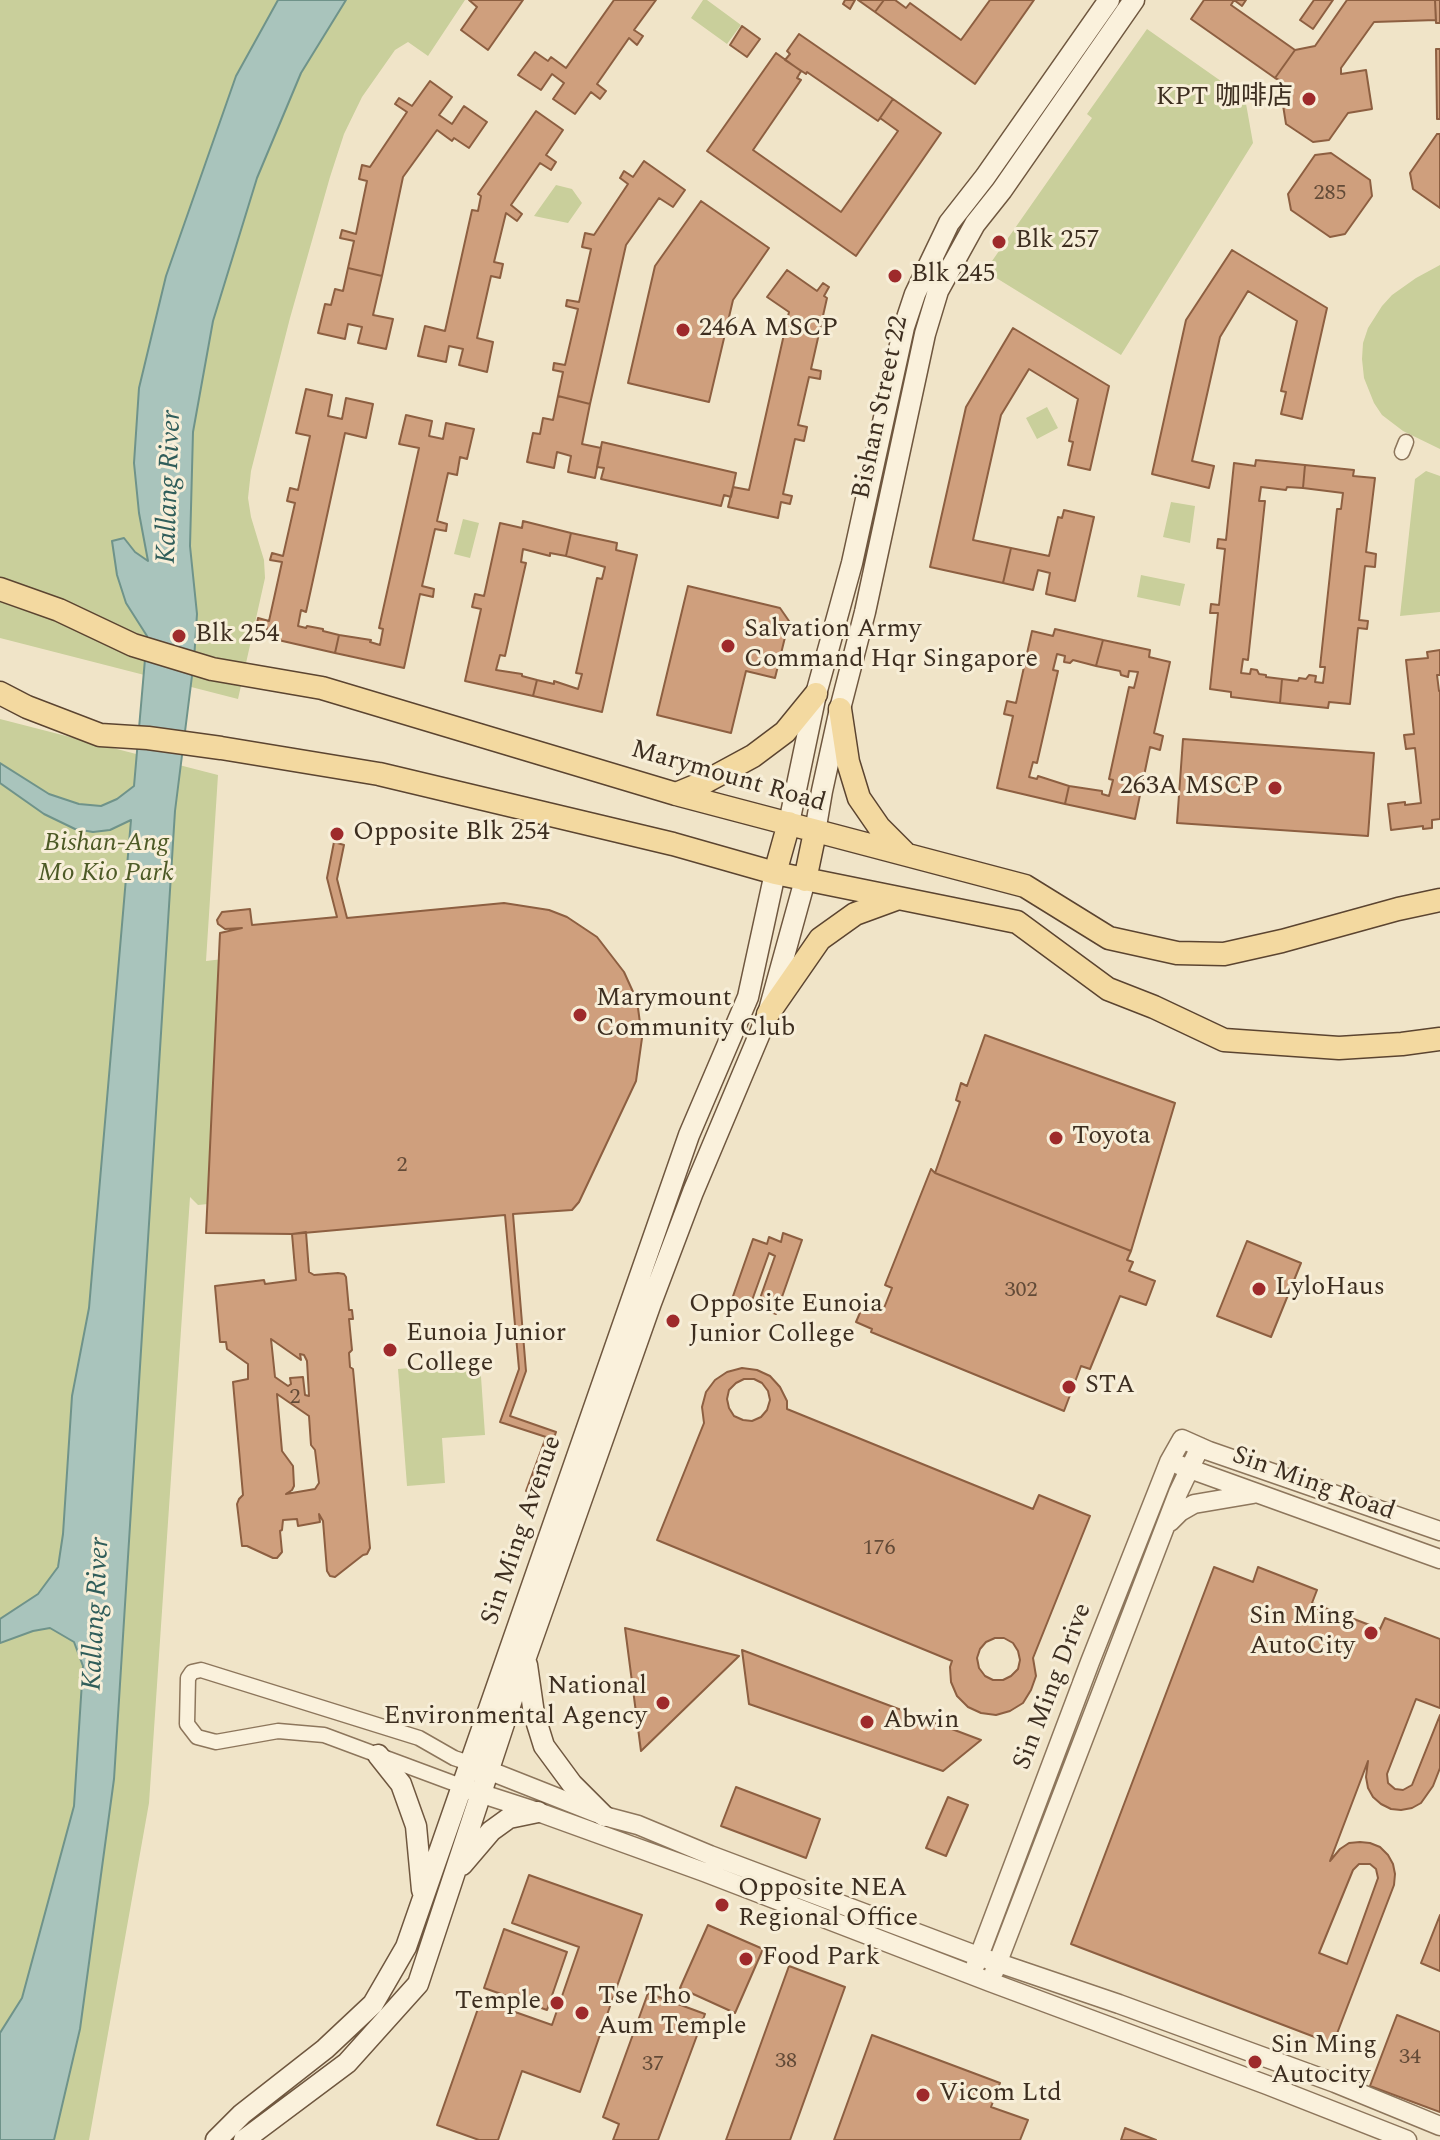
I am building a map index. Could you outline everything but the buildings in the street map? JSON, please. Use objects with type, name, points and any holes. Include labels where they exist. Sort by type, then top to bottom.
[{"type":"main road","name":"Bishan Street 22","points":[[775,873],[789,823],[816,694],[852,563],[901,341],[915,294],[949,223],[985,177],[1109,0]]},
{"type":"main road","name":"Bishan Street 22","points":[[805,880],[840,709],[869,597],[925,334],[938,291],[975,224],[1134,0]]},
{"type":"main road","name":"Marymount Road","points":[[0,589],[59,610],[133,645],[212,669],[322,688],[676,794],[1025,886],[1109,938],[1177,953],[1224,954],[1440,900]]},
{"type":"main road","points":[[0,693],[27,707],[100,735],[221,748],[393,777],[673,844],[805,880],[1017,922],[1108,989],[1224,1040],[1339,1048],[1440,1039]]},
{"type":"main road","points":[[676,794],[753,756],[785,732],[816,694]]},
{"type":"main road","points":[[840,709],[848,762],[859,798],[879,827],[905,853]]},
{"type":"main road","name":"Sin Ming Avenue","points":[[216,2140],[242,2114],[325,2049],[373,2004],[406,1947],[689,1135],[748,997],[775,873]]},
{"type":"main road","name":"Sin Ming Avenue","points":[[244,2140],[347,2063],[418,1984],[526,1657],[667,1259],[768,1014],[805,880]]},
{"type":"main road","points":[[768,1014],[820,939],[855,914],[898,899]]},
{"type":"main road","points":[[526,1657],[534,1714],[544,1746],[572,1784],[604,1816]]},
{"type":"main road","points":[[378,1755],[401,1784],[416,1826],[423,1898]]},
{"type":"main road","points":[[450,1883],[491,1831],[509,1818],[538,1812]]},
{"type":"street","name":"Sin Ming Road","points":[[1182,1439],[1440,1531]]},
{"type":"street","name":"Sin Ming Drive","points":[[981,1979],[978,1956],[1090,1662],[1169,1462],[1182,1439]]},
{"type":"street","name":"Sin Ming Drive","points":[[981,1979],[998,1963],[1200,1447]]},
{"type":"street","name":"Sin Ming Road","points":[[1169,1462],[1440,1559]]},
{"type":"street","points":[[1168,1524],[1194,1504],[1258,1493]]},
{"type":"street","points":[[1407,2140],[704,1872],[324,1735],[278,1731],[216,1742],[197,1737],[187,1724],[188,1678],[192,1672],[201,1670],[419,1738],[454,1758],[604,1816],[638,1825],[978,1956],[1335,2083],[1440,2126]]},
{"type":"green space","points":[[0,0],[465,0],[428,56],[408,42],[395,50],[362,97],[344,134],[330,177],[251,471],[248,498],[264,560],[265,578],[238,699],[0,638]]},
{"type":"green space","points":[[703,0],[741,25],[727,44],[691,18]]},
{"type":"green space","points":[[1147,29],[1245,98],[1253,143],[1121,355],[985,271],[1092,118],[1087,114]]},
{"type":"green space","points":[[556,185],[572,189],[582,203],[568,223],[534,216]]},
{"type":"green space","points":[[1440,265],[1440,449],[1403,431],[1382,415],[1364,378],[1362,359],[1368,328],[1382,306],[1416,278]]},
{"type":"green space","points":[[1047,407],[1058,428],[1037,439],[1026,418]]},
{"type":"green space","points":[[1426,471],[1440,476],[1440,612],[1400,616],[1415,479]]},
{"type":"green space","points":[[1171,502],[1195,506],[1190,543],[1163,537]]},
{"type":"green space","points":[[463,519],[479,523],[470,558],[454,554]]},
{"type":"green space","points":[[1141,575],[1185,584],[1180,606],[1137,597]]},
{"type":"green space","name":"Bishan-Ang Mo Kio Park","points":[[0,719],[218,775],[206,961],[523,924],[563,1169],[198,1205],[190,1197],[149,1803],[89,2140],[0,2140]]},
{"type":"green space","points":[[480,1362],[485,1435],[442,1438],[445,1483],[407,1486],[398,1369]]},
{"type":"water","name":"Kallang River","points":[[278,0],[346,0],[301,73],[257,178],[213,321],[193,432],[190,546],[197,614],[175,811],[114,1779],[80,2029],[54,2140],[0,2140],[0,2033],[22,1998],[74,1806],[83,1666],[74,1642],[50,1628],[0,1643],[0,1619],[38,1594],[58,1567],[72,1396],[89,1308],[131,820],[110,830],[93,832],[75,829],[44,814],[0,783],[0,763],[49,794],[79,804],[101,806],[134,786],[147,636],[126,603],[117,575],[112,541],[124,538],[135,552],[148,561],[134,463],[139,388],[166,276],[236,76]]},
{"type":"place","name":"KPT 咖啡店","points":[[1309,99]]},
{"type":"place","name":"Blk 257","points":[[999,242]]},
{"type":"place","name":"Blk 245","points":[[895,276]]},
{"type":"place","name":"246A MSCP","points":[[683,330]]},
{"type":"place","name":"Blk 254","points":[[179,636]]},
{"type":"place","name":"Salvation Army Command Hqr Singapore","points":[[728,646]]},
{"type":"place","name":"263A MSCP","points":[[1275,788]]},
{"type":"place","name":"Opposite Blk 254","points":[[337,834]]},
{"type":"place","name":"Marymount Community Club","points":[[580,1015]]},
{"type":"place","name":"Toyota","points":[[1056,1138]]},
{"type":"place","name":"LyloHaus","points":[[1259,1289]]},
{"type":"place","name":"Opposite Eunoia Junior College","points":[[673,1321]]},
{"type":"place","name":"Eunoia Junior College","points":[[390,1350]]},
{"type":"place","name":"STA","points":[[1069,1387]]},
{"type":"place","name":"Sin Ming AutoCity","points":[[1371,1633]]},
{"type":"place","name":"National Environmental Agency","points":[[663,1703]]},
{"type":"place","name":"Abwin","points":[[867,1722]]},
{"type":"place","name":"Opposite NEA Regional Office","points":[[722,1905]]},
{"type":"place","name":"Food Park","points":[[746,1959]]},
{"type":"place","name":"Temple","points":[[557,2003]]},
{"type":"place","name":"Tse Tho Aum Temple","points":[[582,2013]]},
{"type":"place","name":"Sin Ming Autocity","points":[[1255,2062]]},
{"type":"place","name":"Vicom Ltd","points":[[923,2095]]}]
